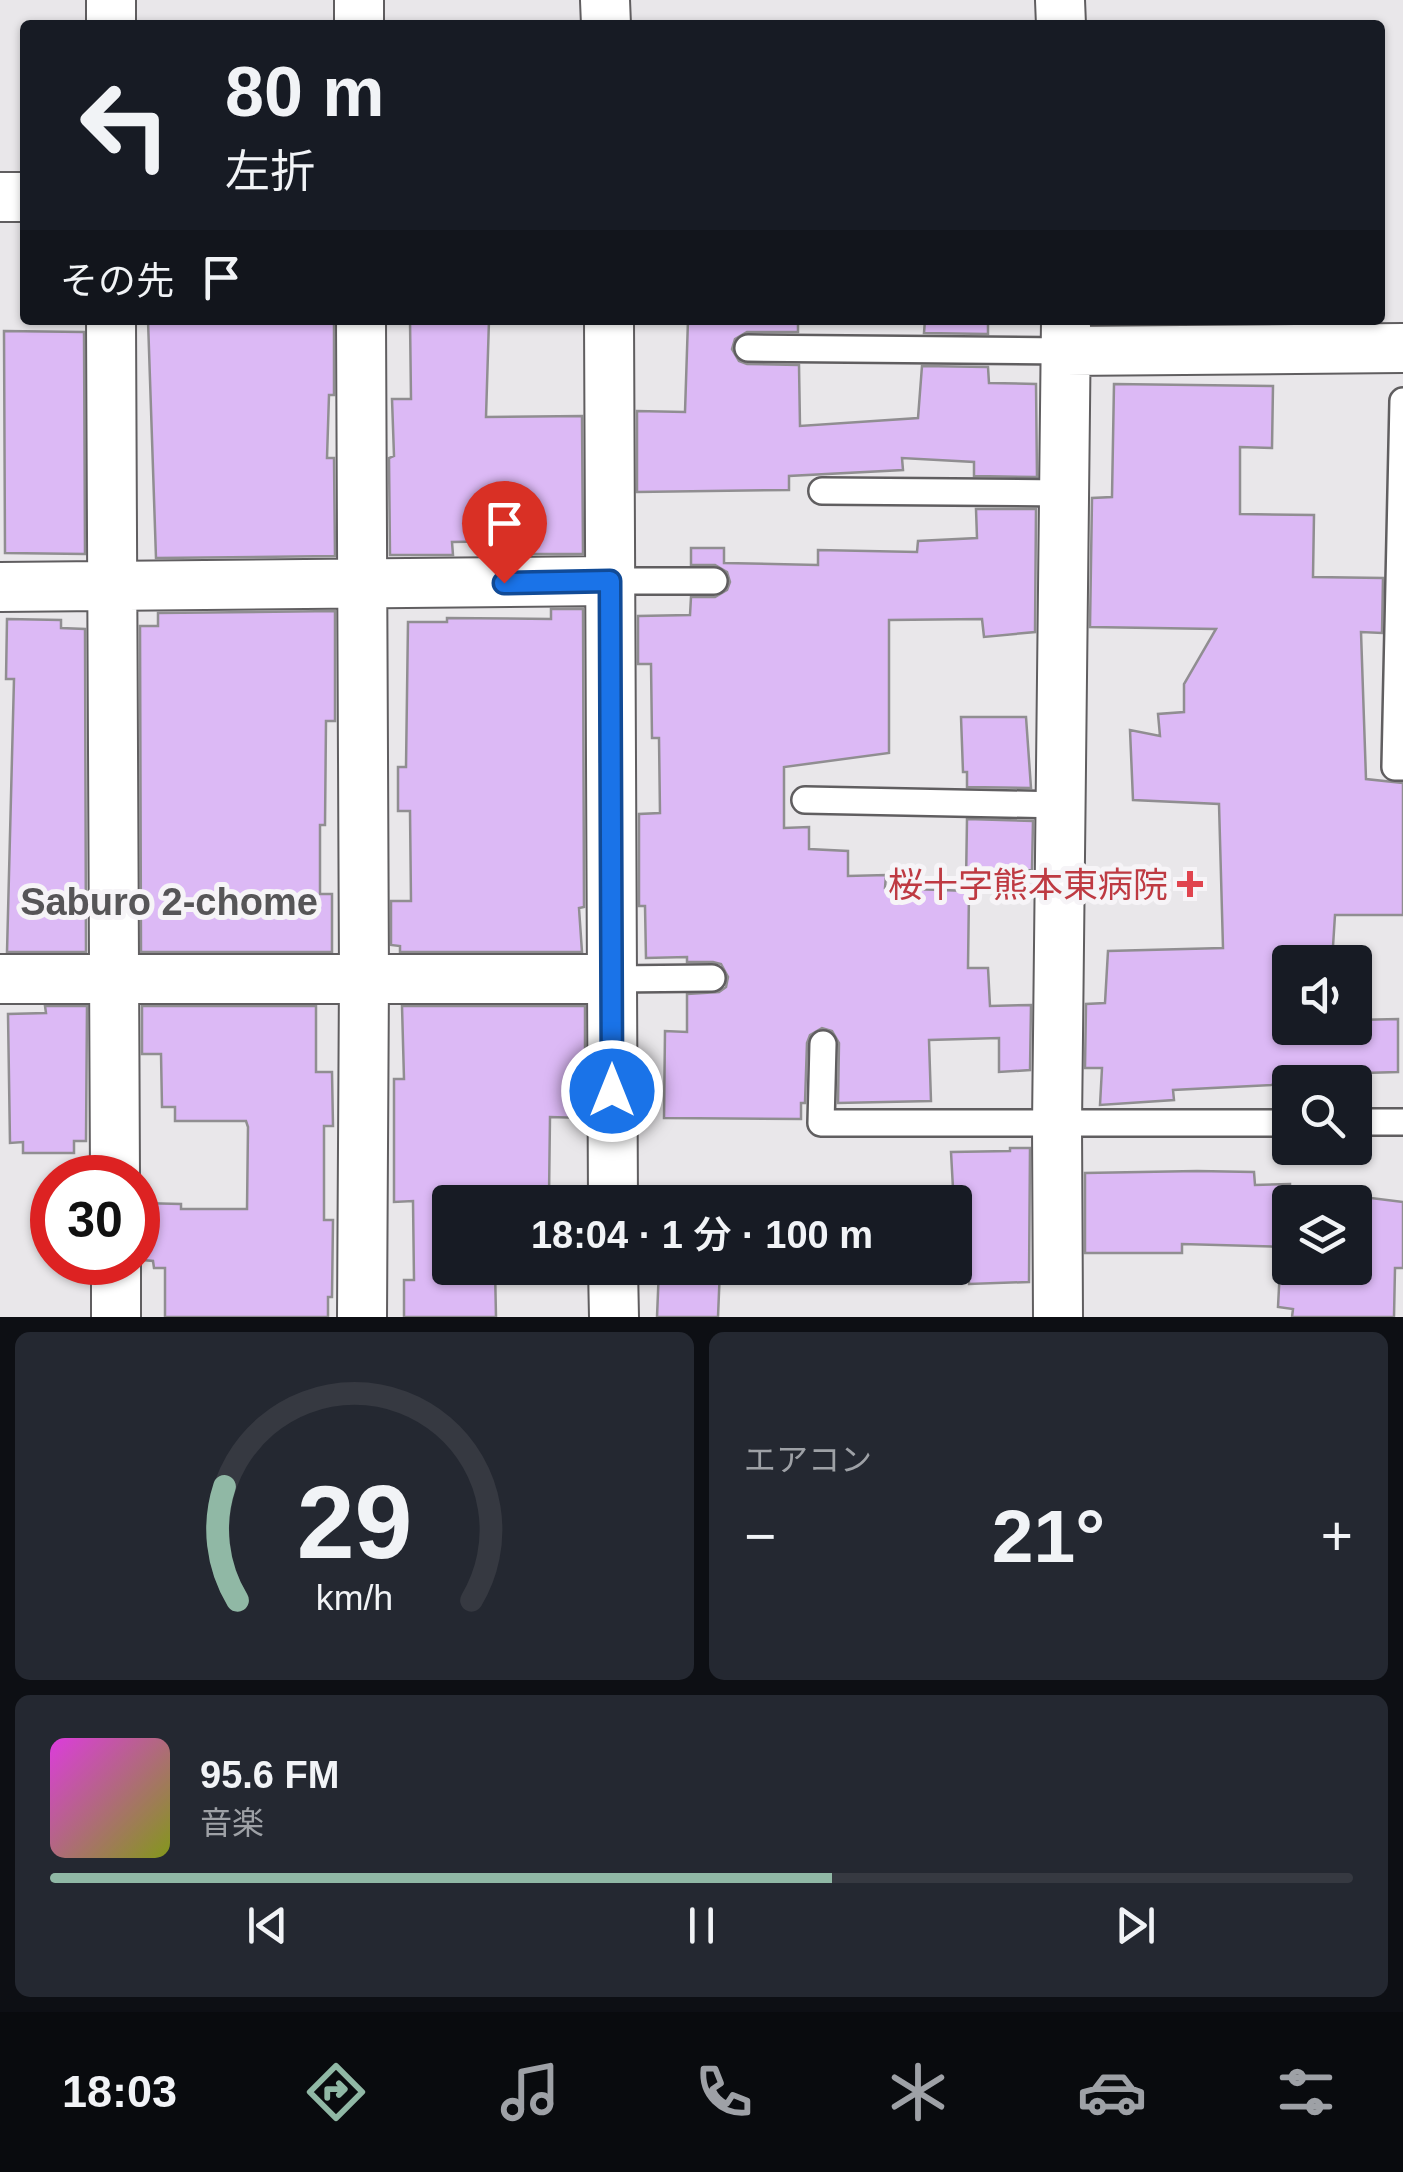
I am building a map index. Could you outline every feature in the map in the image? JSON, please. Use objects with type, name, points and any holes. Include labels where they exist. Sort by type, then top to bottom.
[{"type":"street","points":[[111,325],[115,1155]]},
{"type":"street","points":[[361,325],[362,1317]]},
{"type":"street","points":[[609,325],[613,1185]]},
{"type":"street","points":[[1058,1317],[1066,336],[1403,348]]},
{"type":"street","points":[[0,587],[610,581]]},
{"type":"street","points":[[0,978],[612,980]]},
{"type":"street","points":[[116,1285],[116,1317]]},
{"type":"street","points":[[614,1285],[614,1317]]},
{"type":"lane","points":[[748,348],[1066,336]]},
{"type":"lane","points":[[1403,402],[1395,767],[1403,767]]},
{"type":"lane","points":[[822,492],[1065,492]]},
{"type":"lane","points":[[610,581],[714,581]]},
{"type":"lane","points":[[805,800],[1062,805]]},
{"type":"lane","points":[[612,980],[712,978]]},
{"type":"lane","points":[[823,1044],[821,1123],[1272,1123]]},
{"type":"lane","points":[[1372,1122],[1403,1122]]},
{"type":"building","points":[[148,325],[334,325],[334,395],[329,395],[327,458],[334,458],[335,556],[156,558]]},
{"type":"building","points":[[410,325],[489,325],[486,417],[582,416],[583,554],[515,554],[514,541],[452,542],[453,555],[390,555],[392,399],[411,399]]},
{"type":"building","points":[[688,325],[798,325],[798,332],[747,332],[735,339],[732,349],[739,361],[747,364],[799,365],[800,426],[918,418],[922,366],[988,367],[989,383],[1036,384],[1037,477],[974,476],[974,462],[902,458],[903,470],[789,476],[789,490],[637,492],[637,411],[685,412]]},
{"type":"building","points":[[925,325],[988,325],[988,334],[924,333]]},
{"type":"building","points":[[4,331],[84,332],[85,554],[5,553]]},
{"type":"building","points":[[1114,384],[1273,386],[1272,448],[1240,447],[1240,514],[1314,515],[1313,577],[1383,578],[1382,633],[1361,632],[1366,779],[1403,783],[1403,915],[1335,915],[1333,945],[1272,945],[1272,1045],[1372,1045],[1372,1020],[1398,1019],[1398,1072],[1372,1073],[1372,1065],[1272,1065],[1272,1085],[1173,1090],[1174,1100],[1100,1105],[1102,1068],[1085,1068],[1086,1004],[1105,1003],[1108,951],[1223,948],[1219,804],[1133,800],[1130,730],[1160,736],[1158,714],[1184,712],[1184,684],[1216,629],[1090,627],[1092,498],[1112,497]]},
{"type":"building","points":[[976,509],[1036,509],[1035,632],[984,637],[982,619],[889,620],[889,753],[784,767],[784,828],[809,827],[809,849],[848,851],[848,876],[886,875],[885,888],[969,891],[968,968],[988,968],[990,1006],[1031,1005],[1030,1070],[999,1072],[999,1038],[929,1040],[931,1101],[838,1103],[839,1043],[832,1031],[822,1028],[810,1035],[807,1043],[801,1119],[664,1118],[665,1031],[687,1032],[687,994],[719,992],[726,987],[728,977],[721,964],[713,962],[687,962],[687,957],[646,958],[645,906],[639,906],[639,814],[660,813],[659,738],[652,738],[651,664],[638,664],[638,616],[690,615],[691,597],[715,597],[727,590],[727,572],[715,565],[691,565],[691,548],[724,548],[724,563],[818,565],[818,550],[917,552],[918,541],[977,538]]},
{"type":"building","points":[[551,609],[583,609],[584,907],[579,908],[582,952],[400,952],[400,946],[391,945],[391,901],[411,901],[410,811],[398,811],[398,767],[406,767],[408,622],[447,622],[447,618],[551,619]]},
{"type":"building","points":[[335,611],[335,721],[326,721],[325,825],[320,825],[320,894],[332,894],[332,952],[141,952],[140,626],[158,626],[158,613]]},
{"type":"building","points":[[7,619],[61,620],[61,628],[85,629],[86,952],[7,952],[14,679],[6,679]]},
{"type":"building","points":[[961,717],[1026,717],[1031,788],[967,787]]},
{"type":"building","points":[[967,819],[1033,821],[1032,870],[1000,871],[999,882],[966,883]]},
{"type":"building","points":[[45,1006],[87,1006],[86,1141],[74,1141],[74,1153],[23,1153],[23,1142],[10,1143],[8,1014],[46,1013]]},
{"type":"building","points":[[142,1006],[316,1006],[316,1072],[332,1072],[333,1126],[324,1126],[324,1220],[333,1220],[328,1317],[165,1317],[160,1203],[181,1204],[181,1209],[247,1209],[248,1127],[246,1121],[175,1121],[175,1107],[162,1107],[161,1054],[142,1054]]},
{"type":"building","points":[[402,1006],[585,1006],[585,1118],[550,1117],[549,1185],[432,1185],[432,1285],[495,1285],[496,1317],[404,1317],[404,1280],[414,1280],[413,1201],[394,1202],[394,1079],[404,1079]]},
{"type":"building","points":[[1030,1148],[1029,1282],[972,1284],[972,1185],[953,1185],[951,1152]]},
{"type":"building","points":[[1254,1172],[1255,1185],[1290,1184],[1290,1185],[1272,1185],[1272,1246],[1182,1244],[1182,1253],[1085,1253],[1085,1173]]},
{"type":"building","points":[[1372,1198],[1403,1202],[1403,1268],[1395,1268],[1394,1317],[1292,1317],[1293,1309],[1278,1307],[1279,1285],[1372,1285]]},
{"type":"building","points":[[658,1285],[719,1285],[718,1317],[657,1317]]},
{"type":"place","name":"桜十字熊本東病院","points":[[1190,884]]},
{"type":"district","name":"Saburo 2-chome","points":[[169,902]]},
{"type":"route","points":[[504,583],[610,581],[612,1091]]}]
